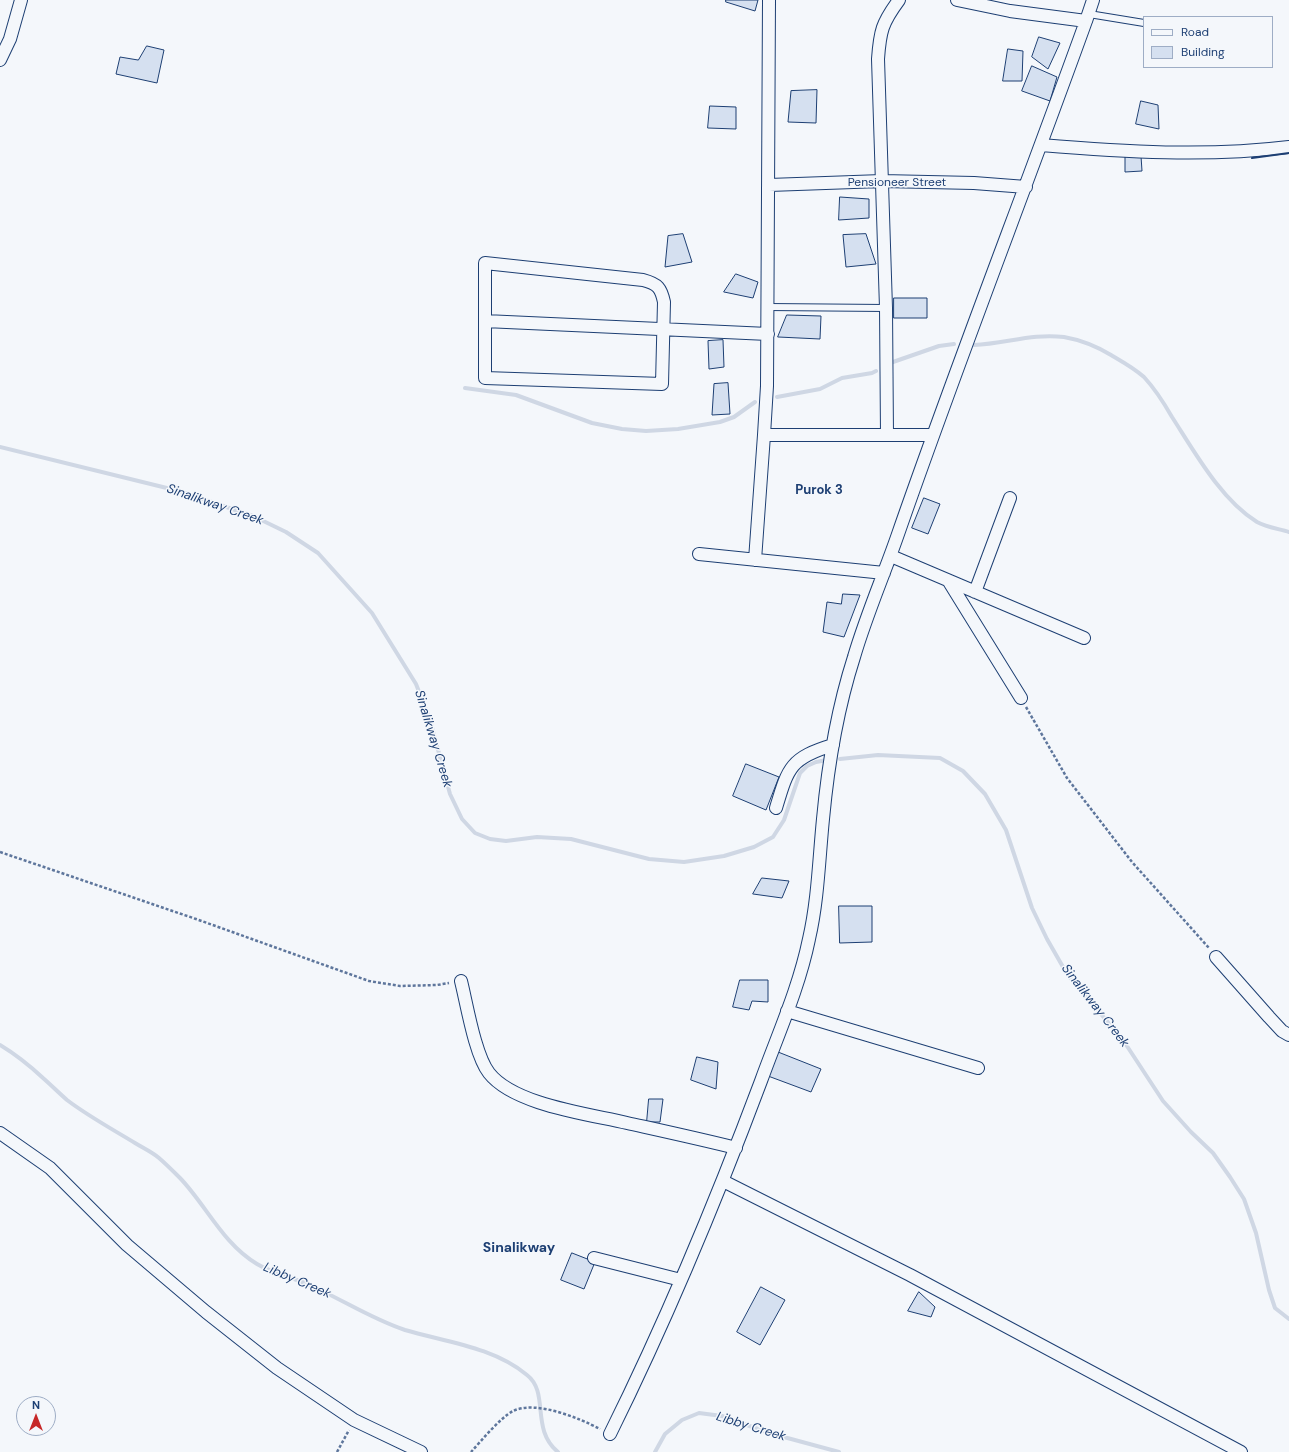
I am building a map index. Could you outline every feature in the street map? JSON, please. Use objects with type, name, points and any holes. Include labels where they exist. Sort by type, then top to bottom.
[{"type":"street","points":[[0,60],[10,39],[21,0]]},
{"type":"street","points":[[755,560],[764,435],[768,334],[769,0]]},
{"type":"street","points":[[887,435],[886,308],[878,59],[883,25],[890,11],[899,0]]},
{"type":"street","points":[[957,0],[1010,10],[1088,17]]},
{"type":"street","points":[[610,1434],[645,1363],[723,1181],[800,973],[810,938],[833,745],[841,702],[853,659],[932,435],[1026,187],[1093,0]]},
{"type":"street","points":[[1041,145],[1103,150],[1157,152],[1217,152],[1289,147]]},
{"type":"street","name":"Pensioneer Street","points":[[769,185],[882,181],[967,183],[1026,187]]},
{"type":"street","points":[[484,263],[652,282],[658,286],[664,302],[662,384],[484,378],[484,321],[484,263]]},
{"type":"street","points":[[484,321],[768,334]]},
{"type":"street","points":[[764,435],[932,435]]},
{"type":"street","points":[[975,592],[1010,498]]},
{"type":"street","points":[[699,554],[884,573]]},
{"type":"street","points":[[890,556],[1084,638]]},
{"type":"street","points":[[948,580],[1021,698]]},
{"type":"street","points":[[776,808],[785,778],[792,766],[802,757],[833,745]]},
{"type":"street","points":[[1216,957],[1282,1031],[1289,1035]]},
{"type":"street","points":[[461,981],[476,1042],[482,1059],[489,1073],[516,1093],[550,1106],[736,1148]]},
{"type":"street","points":[[787,1011],[978,1068]]},
{"type":"street","points":[[0,1132],[50,1168],[127,1245],[206,1312],[277,1368],[354,1420],[421,1452]]},
{"type":"street","points":[[723,1181],[910,1275],[1241,1452]]},
{"type":"street","points":[[594,1258],[681,1280]]},
{"type":"lane","points":[[1088,17],[1143,23]]},
{"type":"lane","points":[[768,307],[886,308]]},
{"type":"path","points":[[1021,698],[1067,778],[1132,862],[1216,957]]},
{"type":"path","points":[[0,852],[196,919],[369,981],[400,986],[437,985],[461,981]]},
{"type":"path","points":[[471,1452],[506,1416],[515,1410],[528,1408],[546,1409],[581,1419],[610,1434]]},
{"type":"path","points":[[337,1452],[354,1420]]},
{"type":"building","points":[[726,0],[758,0],[755,11],[726,2]]},
{"type":"building","points":[[1039,37],[1060,43],[1048,69],[1032,57]]},
{"type":"building","points":[[147,46],[164,50],[157,83],[116,74],[120,57],[138,60]]},
{"type":"building","points":[[1008,49],[1023,51],[1022,81],[1003,81]]},
{"type":"building","points":[[1032,66],[1057,77],[1050,101],[1022,91]]},
{"type":"building","points":[[817,90],[816,123],[788,122],[791,91]]},
{"type":"building","points":[[1141,101],[1158,105],[1159,129],[1136,124]]},
{"type":"building","points":[[710,106],[736,107],[736,129],[708,128]]},
{"type":"building","points":[[1141,156],[1142,171],[1125,172],[1125,157]]},
{"type":"building","points":[[840,197],[869,199],[869,218],[839,220]]},
{"type":"building","points":[[683,234],[692,262],[665,267],[668,236]]},
{"type":"building","points":[[866,234],[876,264],[846,267],[843,235]]},
{"type":"building","points":[[736,274],[758,282],[753,298],[724,292]]},
{"type":"building","points":[[894,298],[927,298],[927,318],[894,318]]},
{"type":"building","points":[[787,315],[821,316],[820,339],[778,337]]},
{"type":"building","points":[[723,340],[724,367],[709,369],[708,341]]},
{"type":"building","points":[[728,383],[730,414],[712,415],[714,384]]},
{"type":"building","points":[[924,498],[940,504],[928,534],[912,528]]},
{"type":"building","points":[[843,594],[860,595],[844,637],[823,632],[827,602],[841,604]]},
{"type":"building","points":[[746,764],[779,777],[766,810],[733,796]]},
{"type":"building","points":[[762,878],[789,881],[782,898],[753,894]]},
{"type":"building","points":[[839,906],[872,906],[872,942],[840,943]]},
{"type":"building","points":[[740,980],[768,980],[768,1002],[752,1001],[749,1010],[733,1007]]},
{"type":"building","points":[[778,1052],[821,1069],[811,1092],[768,1076]]},
{"type":"building","points":[[697,1057],[718,1062],[716,1089],[691,1080]]},
{"type":"building","points":[[649,1099],[663,1099],[660,1122],[647,1122]]},
{"type":"building","points":[[572,1253],[595,1262],[584,1289],[561,1280]]},
{"type":"building","points":[[761,1287],[785,1300],[760,1345],[737,1332]]},
{"type":"building","points":[[919,1292],[935,1307],[931,1317],[908,1311]]},
{"type":"waterway","points":[[974,345],[1041,336],[1064,337],[1088,344],[1120,360],[1144,377],[1152,386],[1209,474],[1232,501],[1244,513],[1257,522],[1268,527],[1289,532]]},
{"type":"waterway","points":[[893,362],[939,346],[954,344]]},
{"type":"waterway","points":[[777,397],[820,389],[842,378],[876,371]]},
{"type":"waterway","points":[[465,388],[516,395],[592,423],[622,429],[646,431],[678,429],[720,422],[734,417],[755,402]]},
{"type":"waterway","name":"Sinalikway Creek","points":[[0,447],[179,491],[253,516],[286,532],[318,553],[372,613],[416,684],[430,720],[450,794],[462,819],[475,833],[490,839],[506,841],[537,837],[571,839],[649,859],[684,862],[724,856],[754,847],[773,837],[784,820],[800,773],[807,766],[816,762],[827,760]]},
{"type":"waterway","name":"Sinalikway Creek","points":[[840,759],[878,755],[940,758],[963,771],[985,794],[1006,830],[1032,908],[1047,939],[1067,974],[1123,1040],[1163,1101],[1191,1132],[1213,1153],[1244,1199],[1256,1233],[1269,1290],[1275,1308],[1289,1319]]},
{"type":"waterway","name":"Libby Creek","points":[[0,1045],[28,1065],[75,1106],[159,1158],[180,1178],[234,1246],[257,1264],[319,1290],[392,1325],[405,1330],[469,1346],[499,1358],[527,1375],[534,1383],[538,1391],[545,1433],[550,1443],[558,1452]]},
{"type":"waterway","name":"Libby Creek","points":[[655,1452],[665,1434],[682,1420],[699,1413],[722,1416],[769,1433],[839,1452]]},
{"type":"wall","points":[[1252,158],[1289,153]]},
{"type":"district","name":"Purok 3","points":[[819,491]]},
{"type":"district","name":"Sinalikway","points":[[519,1248]]}]
